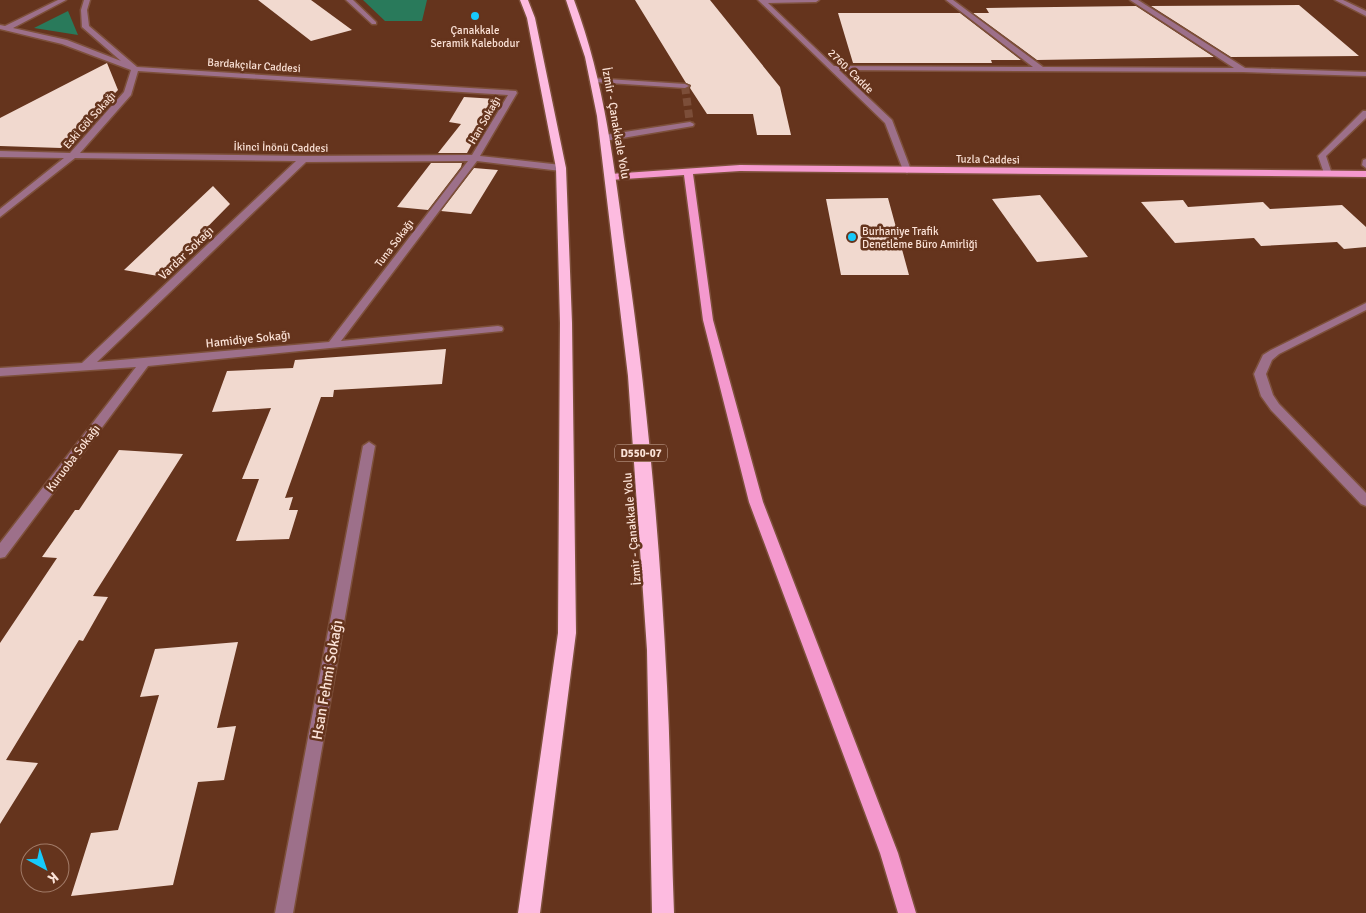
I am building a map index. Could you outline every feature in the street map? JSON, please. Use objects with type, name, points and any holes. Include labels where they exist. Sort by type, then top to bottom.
[{"type":"highway","points":[[524,0],[531,18],[561,168],[566,323],[567,633],[529,913]]},
{"type":"highway","name":"İzmir - Çanakkale Yolu","points":[[570,0],[585,44],[594,80],[605,138],[628,303],[654,614],[663,913]]},
{"type":"main road","name":"Tuzla Caddesi","points":[[610,177],[740,168],[1366,174]]},
{"type":"main road","points":[[688,171],[708,320],[756,502],[889,853],[907,913]]},
{"type":"street","points":[[2,28],[64,0]]},
{"type":"street","points":[[87,0],[84,10],[86,27],[135,69]]},
{"type":"street","points":[[349,0],[374,23]]},
{"type":"street","points":[[762,0],[816,0]]},
{"type":"street","name":"2760. Cadde","points":[[762,0],[889,122],[908,170]]},
{"type":"street","points":[[949,0],[1041,69]]},
{"type":"street","points":[[1133,0],[1242,70]]},
{"type":"street","points":[[1338,0],[1366,14]]},
{"type":"street","name":"Bardakçılar Caddesi","points":[[2,28],[72,44],[135,69],[513,93]]},
{"type":"street","points":[[832,68],[1242,70],[1366,74]]},
{"type":"street","name":"Eski Göl Sokağı","points":[[0,214],[74,154],[128,94],[135,69]]},
{"type":"street","points":[[594,80],[685,86]]},
{"type":"street","name":"Han Sokağı","points":[[475,158],[513,93]]},
{"type":"street","points":[[1328,174],[1322,156],[1366,113]]},
{"type":"street","points":[[605,138],[690,124]]},
{"type":"street","name":"İkinci İnönü Caddesi","points":[[0,154],[304,159],[475,158],[561,168]]},
{"type":"street","name":"Tuna Sokağı","points":[[333,344],[475,158]]},
{"type":"street","name":"Vardar Sokağı","points":[[86,366],[304,159]]},
{"type":"street","points":[[1366,306],[1274,352],[1267,358],[1260,374],[1264,390],[1275,407],[1366,501]]},
{"type":"street","name":"Hamidiye Sokağı","points":[[0,372],[145,363],[498,329]]},
{"type":"street","name":"Kuruoba Sokağı","points":[[0,553],[145,363]]},
{"type":"street","name":"Hsan Fehmi Sokağı","points":[[284,913],[369,446]]},
{"type":"green space","points":[[363,0],[427,0],[422,21],[385,21]]},
{"type":"green space","points":[[68,11],[78,35],[34,28]]},
{"type":"building","points":[[258,0],[311,0],[352,30],[311,41]]},
{"type":"building","points":[[635,0],[710,0],[780,87],[791,135],[757,135],[753,114],[707,114],[690,88],[691,85],[686,83]]},
{"type":"building","points":[[1299,5],[1359,56],[1231,57],[1151,6]]},
{"type":"building","points":[[1136,6],[1214,57],[1037,60],[973,13],[989,13],[986,8]]},
{"type":"building","points":[[838,13],[960,13],[1021,60],[991,60],[992,63],[853,63]]},
{"type":"building","points":[[107,63],[118,90],[61,148],[0,146],[0,118]]},
{"type":"building","points":[[464,97],[496,99],[467,153],[438,153],[461,124],[449,122]]},
{"type":"building","points":[[431,163],[462,163],[461,167],[428,210],[397,207]]},
{"type":"building","points":[[474,168],[498,170],[471,214],[441,211]]},
{"type":"building","points":[[213,186],[230,204],[169,266],[158,276],[124,270]]},
{"type":"building","points":[[1040,195],[1088,257],[1037,262],[992,199]]},
{"type":"building","points":[[888,198],[909,275],[841,275],[826,199]]},
{"type":"building","points":[[1183,200],[1188,207],[1263,202],[1270,209],[1342,205],[1366,227],[1366,247],[1344,249],[1337,242],[1261,246],[1254,238],[1175,243],[1141,202]]},
{"type":"building","points":[[446,349],[442,384],[334,390],[333,397],[321,397],[285,498],[293,497],[289,510],[298,510],[289,539],[236,541],[259,479],[242,479],[271,408],[212,412],[227,371],[293,368],[295,360]]},
{"type":"building","points":[[119,450],[183,454],[93,596],[108,597],[83,641],[79,640],[6,760],[38,763],[0,824],[0,643],[57,558],[42,557],[75,510],[79,510]]},
{"type":"building","points":[[238,642],[217,728],[236,726],[224,780],[198,782],[173,885],[71,896],[91,833],[118,830],[159,695],[140,697],[155,649]]},
{"type":"tunnel","points":[[685,86],[690,124]]},
{"type":"place","name":"Çanakkale Seramik Kalebodur","points":[[475,16]]},
{"type":"place","name":"Burhaniye Trafik Denetleme Büro Amirliği","points":[[852,237]]}]
